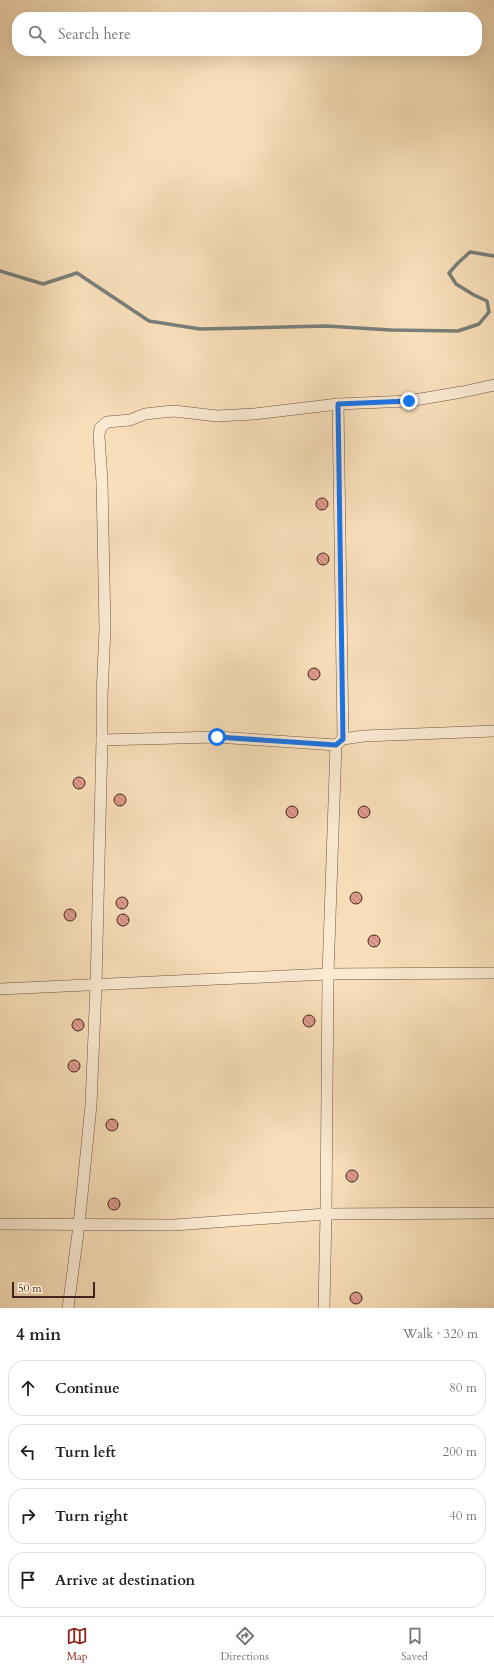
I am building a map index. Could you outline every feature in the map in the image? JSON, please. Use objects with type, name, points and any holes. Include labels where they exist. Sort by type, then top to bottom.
[{"type":"street","points":[[68,1308],[79,1225],[91,1105],[96,986],[102,695],[105,629],[102,482],[98,436],[100,428],[107,422],[130,420],[145,414],[163,412],[174,411],[217,416],[254,414],[338,404],[409,401],[494,385]]},
{"type":"street","points":[[324,1308],[328,974],[339,742],[338,404]]},
{"type":"street","points":[[102,740],[217,737],[339,742],[364,736],[494,731]]},
{"type":"street","points":[[0,989],[96,986],[328,974],[494,973]]},
{"type":"street","points":[[0,1224],[175,1225],[326,1214],[494,1213]]},
{"type":"building","points":[[324,498],[327,499],[327,509],[320,510],[317,509],[316,502],[317,499]]},
{"type":"building","points":[[325,553],[328,554],[328,564],[321,565],[318,564],[317,557],[318,554]]},
{"type":"building","points":[[316,668],[319,669],[319,679],[312,680],[309,679],[308,672],[309,669]]},
{"type":"building","points":[[81,777],[84,778],[84,788],[77,789],[74,788],[73,781],[74,778]]},
{"type":"building","points":[[122,794],[125,795],[125,805],[118,806],[115,805],[114,798],[115,795]]},
{"type":"building","points":[[294,806],[297,807],[297,817],[290,818],[287,817],[286,810],[287,807]]},
{"type":"building","points":[[366,806],[369,807],[369,817],[362,818],[359,817],[358,810],[359,807]]},
{"type":"building","points":[[358,892],[361,893],[361,903],[354,904],[351,903],[350,896],[351,893]]},
{"type":"building","points":[[124,897],[127,898],[127,908],[120,909],[117,908],[116,901],[117,898]]},
{"type":"building","points":[[72,909],[75,910],[75,920],[68,921],[65,920],[64,913],[65,910]]},
{"type":"building","points":[[125,914],[128,915],[128,925],[121,926],[118,925],[117,918],[118,915]]},
{"type":"building","points":[[376,935],[379,936],[379,946],[372,947],[369,946],[368,939],[369,936]]},
{"type":"building","points":[[311,1015],[314,1016],[314,1026],[307,1027],[304,1026],[303,1019],[304,1016]]},
{"type":"building","points":[[80,1019],[83,1020],[83,1030],[76,1031],[73,1030],[72,1023],[73,1020]]},
{"type":"building","points":[[76,1060],[79,1061],[79,1071],[72,1072],[69,1071],[68,1064],[69,1061]]},
{"type":"building","points":[[114,1119],[117,1120],[117,1130],[110,1131],[107,1130],[106,1123],[107,1120]]},
{"type":"building","points":[[354,1170],[357,1171],[357,1181],[350,1182],[347,1181],[346,1174],[347,1171]]},
{"type":"building","points":[[116,1198],[119,1199],[119,1209],[112,1210],[109,1209],[108,1202],[109,1199]]},
{"type":"building","points":[[358,1292],[361,1293],[361,1303],[354,1304],[351,1303],[350,1296],[351,1293]]},
{"type":"waterway","points":[[0,271],[43,284],[77,273],[149,321],[200,329],[326,326],[391,330],[458,331],[479,324],[489,312],[487,301],[456,284],[449,273],[470,252],[494,256]]},
{"type":"route","points":[[217,737],[336,745],[338,741],[343,739],[338,404],[409,401]]}]
